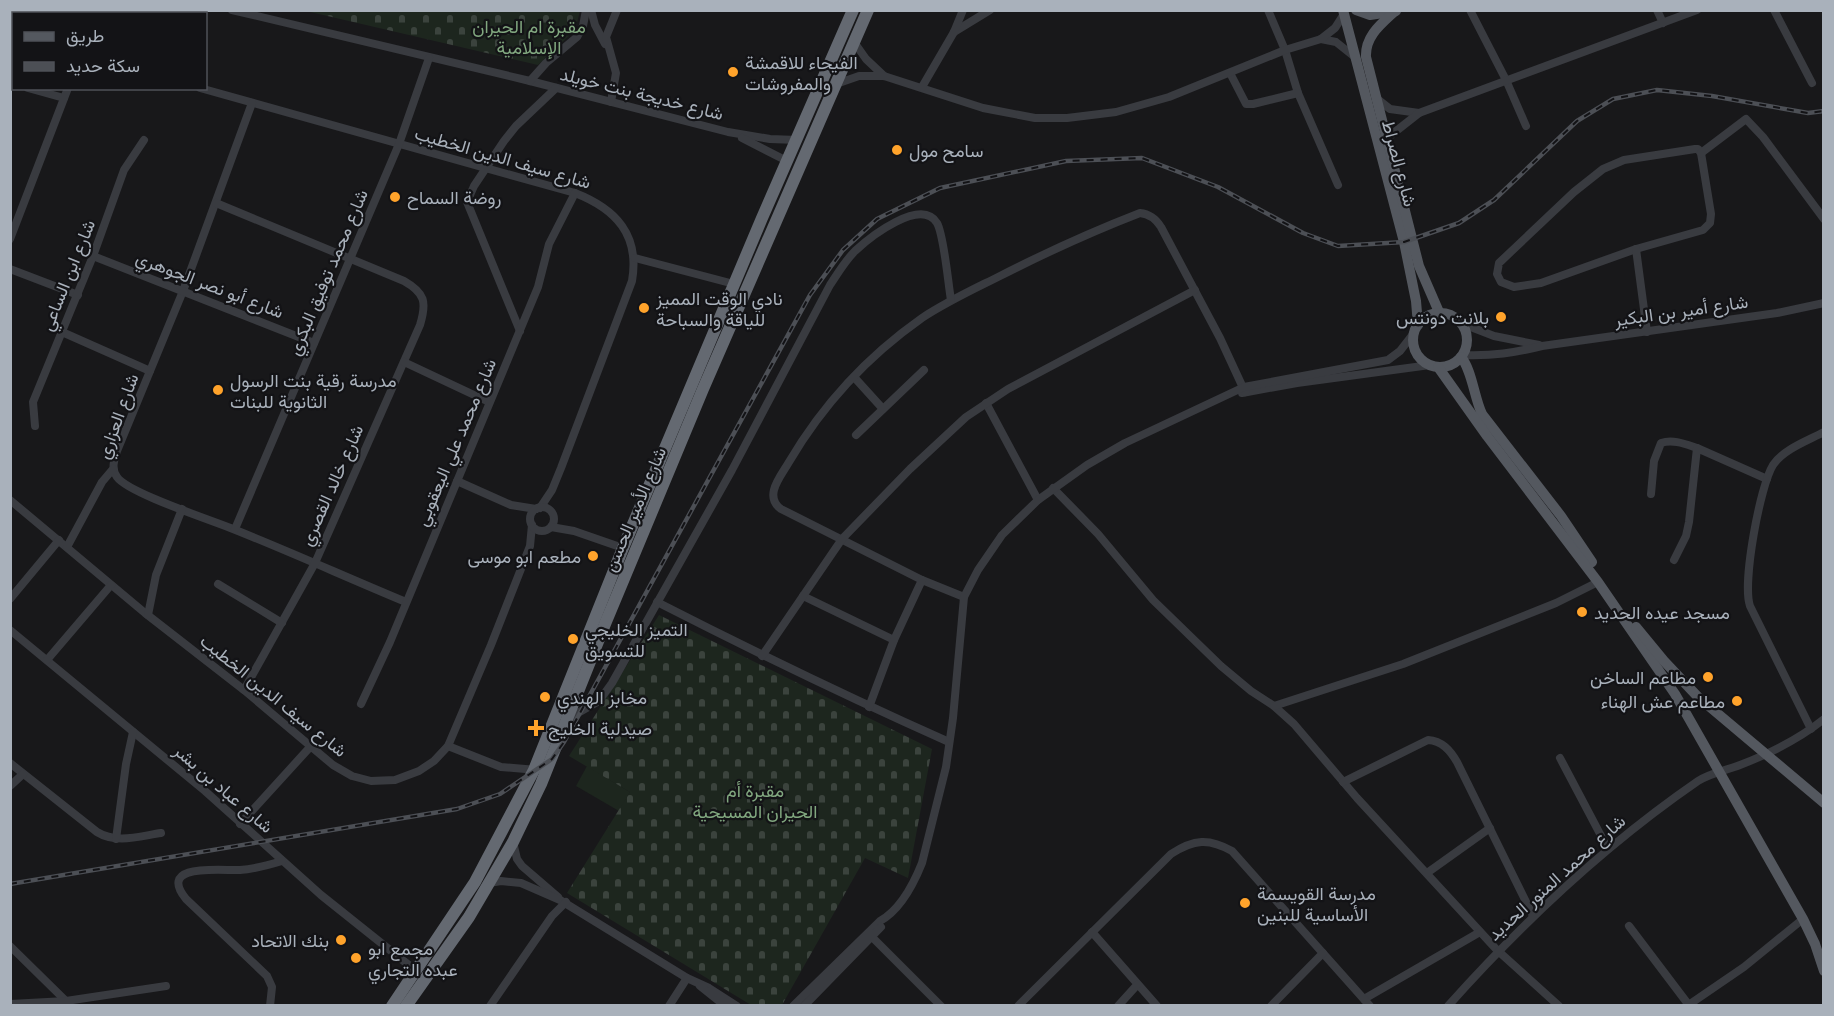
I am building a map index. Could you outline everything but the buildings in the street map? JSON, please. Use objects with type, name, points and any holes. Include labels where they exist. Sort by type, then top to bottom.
[{"type":"highway","name":"شارع الأمير الحسن","points":[[392,1005],[475,882],[534,770],[623,548],[853,10]]},
{"type":"highway","name":"شارع الأمير الحسن","points":[[406,1005],[469,917],[513,842],[548,768],[703,389],[868,10]]},
{"type":"main road","points":[[1356,10],[1370,15],[1397,11]]},
{"type":"main road","name":"شارع الصراط","points":[[1397,11],[1377,28],[1366,50],[1419,266],[1439,312]]},
{"type":"main road","name":"شارع الصراط","points":[[1344,12],[1404,242],[1416,301],[1416,329]]},
{"type":"main road","points":[[1434,366],[1455,363],[1462,356],[1468,342],[1463,324],[1456,318],[1439,312],[1431,314],[1416,329],[1413,343],[1416,352],[1422,359],[1434,366],[1598,582],[1684,708],[1803,919],[1824,970]]},
{"type":"main road","points":[[1462,356],[1482,414],[1561,516],[1634,624],[1664,662],[1698,697],[1822,800]]},
{"type":"main road","points":[[1684,708],[1685,700],[1689,696],[1698,697]]},
{"type":"street","name":"شارع خديجة بنت خويلد","points":[[232,10],[530,81],[728,132],[770,139],[797,140]]},
{"type":"street","points":[[530,81],[546,63],[574,41],[583,26],[586,10]]},
{"type":"street","points":[[591,10],[600,36],[611,53],[616,73],[611,102]]},
{"type":"street","points":[[607,47],[606,34],[616,10]]},
{"type":"street","points":[[921,87],[954,32],[963,10]]},
{"type":"street","points":[[954,32],[990,10]]},
{"type":"street","points":[[1268,10],[1285,50],[1298,93],[1338,185]]},
{"type":"street","points":[[1470,10],[1506,80],[1526,126]]},
{"type":"street","points":[[1657,10],[1663,22]]},
{"type":"street","points":[[1386,139],[1419,113],[1697,10]]},
{"type":"street","points":[[1774,10],[1812,83]]},
{"type":"street","points":[[836,84],[859,76],[884,76],[982,108],[1035,118],[1067,118],[1116,112],[1169,97],[1285,50],[1321,39],[1335,28],[1344,12]]},
{"type":"street","points":[[1321,39],[1336,42],[1356,58]]},
{"type":"street","points":[[854,42],[866,59],[884,76]]},
{"type":"street","name":"شارع محمد توفيق البكري","points":[[235,529],[399,144],[429,58]]},
{"type":"street","points":[[1230,73],[1246,104],[1298,93]]},
{"type":"street","points":[[520,330],[467,202],[469,194],[508,135],[556,88]]},
{"type":"street","points":[[35,90],[64,98]]},
{"type":"street","points":[[10,239],[67,90]]},
{"type":"street","name":"شارع سيف الدين الخطيب","points":[[207,90],[575,193],[603,206],[620,221],[627,232],[635,258],[632,281],[552,490],[538,509]]},
{"type":"street","points":[[1376,98],[1390,110],[1419,113]]},
{"type":"street","name":"شارع العزاري","points":[[252,103],[183,291],[117,451],[113,469],[117,478],[126,486],[235,529],[406,602]]},
{"type":"street","points":[[1701,153],[1746,119],[1763,137],[1824,219]]},
{"type":"street","name":"شارع خديجة بنت خويلد","points":[[728,132],[787,161]]},
{"type":"street","name":"شارع ابن الساعي","points":[[35,426],[33,404],[78,295],[124,170],[144,140]]},
{"type":"street","points":[[1698,149],[1701,153],[1712,214],[1710,223],[1702,230],[1636,249],[1541,283],[1524,286],[1508,285],[1501,282],[1497,274],[1499,263],[1596,174],[1614,163],[1635,157],[1698,149]]},
{"type":"street","name":"شارع محمد علي اليعقوبي","points":[[361,704],[542,277],[549,244],[575,193]]},
{"type":"street","name":"شارع خالد القصري","points":[[216,202],[404,281],[419,291],[423,297],[424,308],[404,362],[315,563],[244,690]]},
{"type":"street","points":[[569,718],[592,706],[604,695],[746,444],[830,285],[855,251],[897,221],[919,213],[930,216],[936,221],[942,237],[951,300]]},
{"type":"street","points":[[964,597],[922,580],[781,509],[775,504],[772,493],[807,433],[840,390],[920,319],[951,300],[1057,247],[1140,213],[1157,220],[1245,389]]},
{"type":"street","points":[[1636,249],[1647,332]]},
{"type":"street","name":"شارع أبو نصر الجوهري","points":[[93,256],[314,343]]},
{"type":"street","points":[[635,258],[734,284]]},
{"type":"street","points":[[10,268],[78,295]]},
{"type":"street","points":[[762,656],[842,539],[966,417],[986,403],[1195,290]]},
{"type":"street","name":"شارع أمير بن البكير","points":[[1462,356],[1495,356],[1542,346],[1777,313],[1824,303]]},
{"type":"street","name":"شارع أمير بن البكير","points":[[1463,324],[1494,336],[1542,346]]},
{"type":"street","points":[[793,1005],[883,924],[885,918],[909,890],[922,863],[946,767],[964,597],[978,570],[1002,535],[1053,488],[1125,442],[1245,389],[1388,360],[1400,351],[1416,329]]},
{"type":"street","points":[[62,332],[150,371]]},
{"type":"street","points":[[404,362],[489,402]]},
{"type":"street","points":[[1245,389],[1434,366]]},
{"type":"street","points":[[856,435],[924,370]]},
{"type":"street","points":[[854,377],[883,410]]},
{"type":"street","points":[[986,403],[1038,500]]},
{"type":"street","points":[[1811,729],[1748,599],[1752,540],[1773,464],[1786,452],[1824,432]]},
{"type":"street","points":[[1651,494],[1654,461],[1661,443],[1675,441],[1697,448],[1767,479]]},
{"type":"street","points":[[1674,560],[1686,536],[1689,522],[1697,448]]},
{"type":"street","points":[[67,547],[102,482],[113,469]]},
{"type":"street","points":[[457,481],[511,505],[547,509],[574,531]]},
{"type":"street","points":[[1053,488],[1098,534],[1153,600],[1221,666],[1294,724],[1343,782],[1480,932],[1555,1004]]},
{"type":"street","name":"شارع سيف الدين الخطيب","points":[[552,490],[553,515]]},
{"type":"street","name":"شارع سيف الدين الخطيب","points":[[10,500],[111,585],[342,771],[371,781],[395,780],[419,771],[434,761],[448,746],[530,546],[531,523]]},
{"type":"street","points":[[511,505],[537,530],[574,531],[623,548]]},
{"type":"street","points":[[148,615],[156,575],[182,509]]},
{"type":"street","points":[[531,523],[531,514],[538,509]]},
{"type":"street","points":[[547,529],[554,522],[553,515]]},
{"type":"street","name":"شارع سيف الدين الخطيب","points":[[530,546],[547,529]]},
{"type":"street","points":[[10,599],[59,540]]},
{"type":"street","points":[[869,706],[894,639],[922,580]]},
{"type":"street","points":[[1274,706],[1403,664],[1556,603],[1598,582]]},
{"type":"street","points":[[218,584],[282,623]]},
{"type":"street","points":[[47,660],[111,585]]},
{"type":"street","points":[[803,596],[894,639]]},
{"type":"street","points":[[657,602],[762,656],[949,742]]},
{"type":"street","name":"شارع عباد بن بشر","points":[[10,630],[205,791],[321,895],[415,970]]},
{"type":"street","name":"شارع محمد المنور الحديد","points":[[1448,1005],[1497,950],[1608,849],[1701,780],[1789,744],[1824,719]]},
{"type":"street","points":[[116,839],[126,764],[133,732]]},
{"type":"street","points":[[1343,782],[1428,740],[1436,741],[1452,754],[1533,916]]},
{"type":"street","points":[[240,824],[311,746]]},
{"type":"street","points":[[448,746],[501,767],[534,770],[548,768]]},
{"type":"street","points":[[1560,758],[1608,849]]},
{"type":"street","points":[[10,763],[97,832],[109,838],[161,833]]},
{"type":"street","points":[[10,786],[23,774]]},
{"type":"street","points":[[1427,873],[1490,828]]},
{"type":"street","points":[[1018,1005],[1171,854],[1183,846],[1208,841],[1220,844],[1232,851],[1367,1002],[1480,932]]},
{"type":"street","points":[[513,842],[517,859],[522,866],[563,901]]},
{"type":"street","points":[[270,1005],[272,987],[267,976],[194,909],[178,886],[182,877],[190,871],[239,870],[282,861]]},
{"type":"street","points":[[489,883],[501,881],[521,883],[563,901],[687,978],[737,1005]]},
{"type":"street","points":[[490,1005],[563,901]]},
{"type":"street","points":[[1629,926],[1687,1005],[1744,967],[1803,919]]},
{"type":"street","points":[[1092,932],[1156,1005]]},
{"type":"street","points":[[804,1005],[870,935]]},
{"type":"street","points":[[870,935],[941,1005]]},
{"type":"street","points":[[10,946],[68,1003]]},
{"type":"street","points":[[1271,1005],[1323,953]]},
{"type":"street","points":[[669,1005],[687,978]]},
{"type":"street","points":[[698,984],[706,993],[725,1005]]},
{"type":"street","points":[[1118,1005],[1137,985]]},
{"type":"street","points":[[10,1004],[68,1003],[166,986]]},
{"type":"green space","name":"مقبرة ام الحيران الإسلامية","points":[[306,11],[580,11],[575,30],[538,65]]},
{"type":"green space","name":"مقبرة أم الحيران المسيحية","points":[[659,615],[932,749],[908,878],[865,858],[782,1005],[751,1005],[567,893],[630,792],[569,756]]},
{"type":"green space","points":[[587,766],[630,792],[619,811],[576,786]]},
{"type":"railway","points":[[10,884],[457,809],[500,794],[552,759],[564,742],[810,295],[843,250],[877,219],[940,188],[1066,161],[1142,158],[1218,187],[1303,233],[1338,246],[1404,242],[1459,223],[1494,200],[1577,121],[1613,99],[1657,90],[1712,96],[1808,113],[1824,111]]},
{"type":"place","name":"الفيحاء للاقمشة والمفروشات","points":[[733,72]]},
{"type":"place","name":"سامح مول","points":[[897,150]]},
{"type":"place","name":"روضة السماح","points":[[395,197]]},
{"type":"place","name":"نادي الوقت المميز للياقة والسباحة","points":[[644,308]]},
{"type":"place","name":"بلانت دونتس","points":[[1501,317]]},
{"type":"place","name":"مدرسة رقية بنت الرسول الثانوية للبنات","points":[[218,390]]},
{"type":"place","name":"مطعم ابو موسى","points":[[593,556]]},
{"type":"place","name":"مسجد عيده الحديد","points":[[1582,612]]},
{"type":"place","name":"التميز الخليجي للتسويق","points":[[573,639]]},
{"type":"place","name":"مطاعم الساخن","points":[[1708,677]]},
{"type":"place","name":"مخابز الهندي","points":[[545,697]]},
{"type":"place","name":"مطاعم عش الهناء","points":[[1737,701]]},
{"type":"place","name":"صيدلية الخليج","points":[[536,728]]},
{"type":"place","name":"مدرسة القويسمة الأساسية للبنين","points":[[1245,903]]},
{"type":"place","name":"بنك الاتحاد","points":[[341,940]]},
{"type":"place","name":"مجمع ابو عبده التجاري","points":[[356,958]]}]
